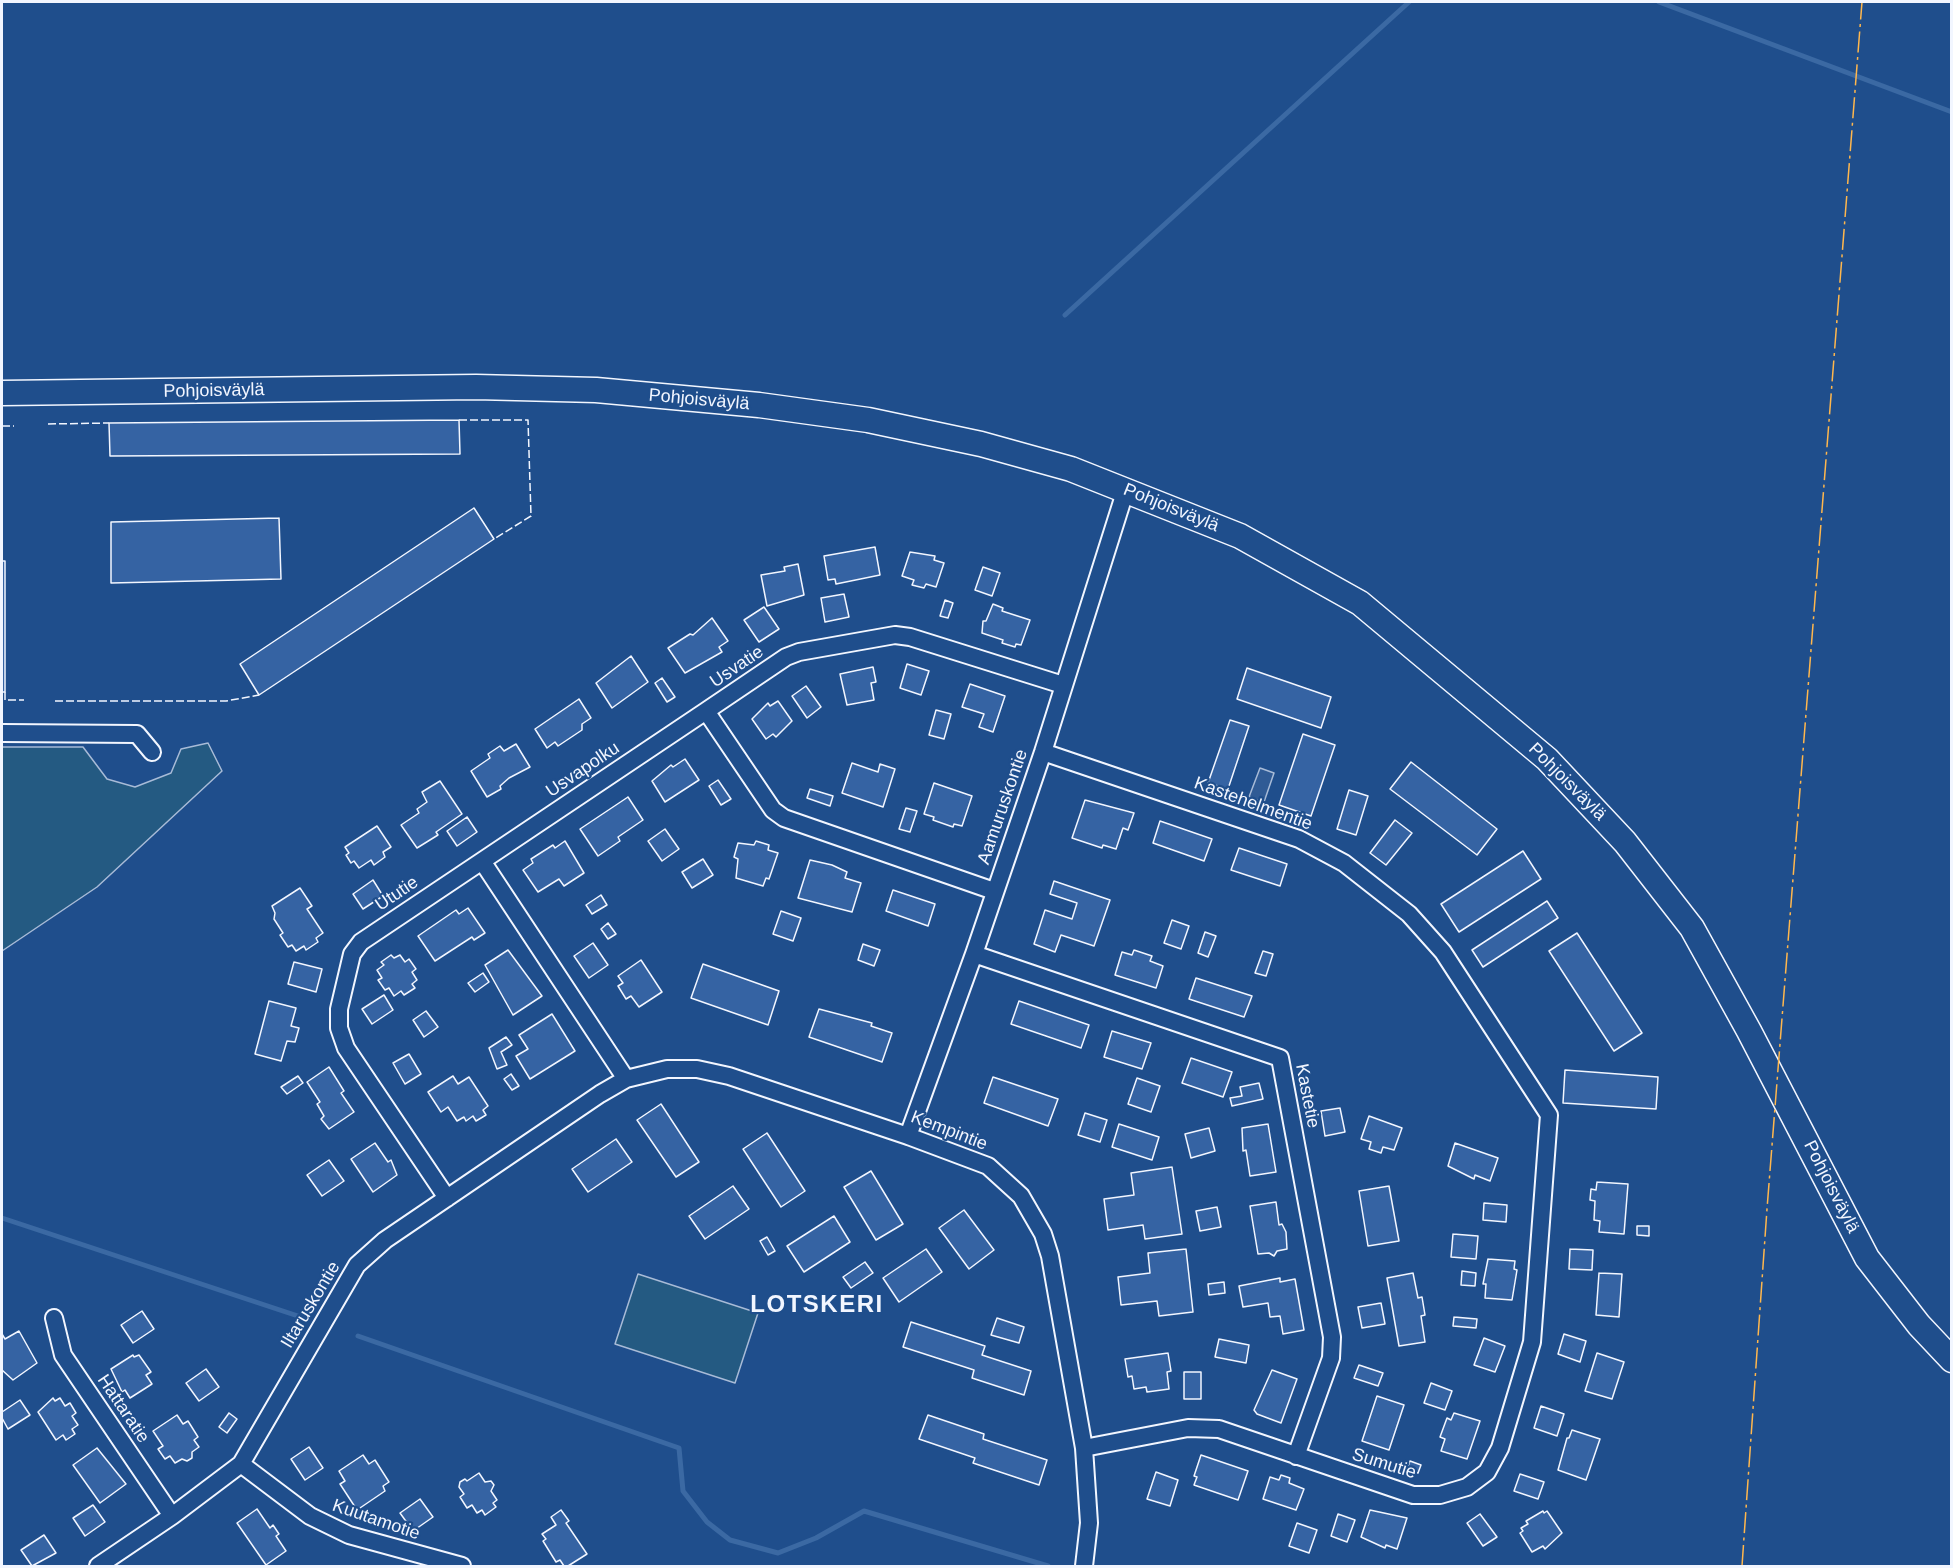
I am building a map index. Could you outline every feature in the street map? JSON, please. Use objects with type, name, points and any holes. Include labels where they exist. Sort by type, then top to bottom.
[{"type":"main road","name":"Pohjoisväylä","points":[[2,393],[476,387],[596,390],[759,405],[868,420],[981,444],[1071,469],[1240,536],[1360,603],[1547,759],[1625,842],[1692,928],[1749,1031],[1867,1258],[1920,1325],[1952,1360]]},
{"type":"street","name":"Aamuruskontie","points":[[908,1136],[974,954],[1043,752],[1126,489]]},
{"type":"street","name":"Usvatie","points":[[994,891],[784,818],[773,810],[706,711],[786,657],[799,652],[895,635],[910,637],[1063,685]]},
{"type":"street","name":"Usvapolku","points":[[482,861],[706,711]]},
{"type":"street","points":[[2,733],[136,734],[152,752]]},
{"type":"street","name":"Kastehelmentie","points":[[1043,752],[1299,838],[1344,863],[1409,914],[1443,952],[1549,1115],[1548,1148]]},
{"type":"street","points":[[482,861],[626,1079]]},
{"type":"street","name":"Ututie","points":[[447,1198],[346,1048],[339,1028],[339,1009],[352,954],[361,942],[482,861]]},
{"type":"street","name":"Kastetie","points":[[974,954],[1280,1058],[1332,1337],[1331,1358],[1296,1456]]},
{"type":"street","name":"Kempintie","points":[[626,1079],[667,1069],[697,1069],[729,1076],[908,1136],[988,1166],[1008,1181],[1034,1215],[1050,1256],[1084,1449],[1089,1523],[1084,1566]]},
{"type":"street","name":"Iltaruskontie","points":[[98,1566],[172,1516],[241,1464],[357,1264],[385,1240],[626,1079]]},
{"type":"street","name":"Sumutie","points":[[1084,1449],[1188,1428],[1218,1429],[1413,1495],[1440,1496],[1467,1486],[1487,1472],[1500,1448],[1532,1342],[1548,1148]]},
{"type":"street","name":"Hattaratie","points":[[54,1318],[63,1355],[172,1516]]},
{"type":"street","name":"Kuutamotie","points":[[241,1464],[310,1516],[331,1526],[391,1548],[446,1564],[462,1566]]},
{"type":"shaded area","points":[[208,743],[222,771],[97,887],[2,951],[2,747],[83,747],[107,779],[135,787],[171,773],[181,749]]},
{"type":"shaded area","points":[[1260,768],[1274,773],[1264,802],[1249,797]]},
{"type":"shaded area","points":[[638,1274],[758,1313],[735,1383],[615,1344]]},
{"type":"building","points":[[459,420],[460,454],[110,456],[109,423]]},
{"type":"building","points":[[474,508],[494,539],[259,695],[240,664]]},
{"type":"building","points":[[279,518],[281,579],[111,583],[111,522]]},
{"type":"building","points":[[875,547],[880,575],[836,584],[835,579],[828,580],[824,556]]},
{"type":"building","points":[[910,552],[935,556],[934,560],[944,563],[936,587],[926,584],[924,588],[912,585],[914,580],[902,576]]},
{"type":"building","points":[[2,561],[5,561],[5,692],[2,692]]},
{"type":"building","points":[[798,564],[804,595],[767,606],[761,575],[785,571],[784,567]]},
{"type":"building","points":[[983,567],[1000,573],[992,596],[975,590]]},
{"type":"building","points":[[844,594],[849,617],[825,622],[821,598]]},
{"type":"building","points":[[945,600],[953,603],[948,618],[940,616]]},
{"type":"building","points":[[993,604],[1003,608],[1002,611],[1030,620],[1021,645],[1016,644],[1015,647],[1002,643],[1003,640],[982,633],[983,621],[986,621]]},
{"type":"building","points":[[764,607],[779,629],[759,642],[744,620]]},
{"type":"building","points":[[712,618],[728,641],[719,647],[722,652],[685,673],[668,648],[690,634],[693,635]]},
{"type":"building","points":[[631,656],[648,682],[612,708],[596,683]]},
{"type":"building","points":[[907,664],[929,671],[921,695],[900,688]]},
{"type":"building","points":[[873,667],[876,682],[871,683],[874,700],[847,705],[840,674]]},
{"type":"building","points":[[1247,668],[1331,697],[1321,728],[1237,699]]},
{"type":"building","points":[[662,678],[675,697],[667,702],[655,683]]},
{"type":"building","points":[[970,684],[1005,696],[993,732],[979,727],[984,714],[962,707]]},
{"type":"building","points":[[806,686],[821,707],[807,718],[792,696]]},
{"type":"building","points":[[579,699],[591,718],[582,724],[582,730],[558,746],[555,742],[547,748],[535,729]]},
{"type":"building","points":[[778,701],[792,721],[776,737],[773,734],[766,739],[752,719],[768,703],[770,706]]},
{"type":"building","points":[[936,710],[951,714],[944,739],[929,735]]},
{"type":"building","points":[[1230,720],[1249,726],[1228,789],[1208,783]]},
{"type":"building","points":[[1303,734],[1335,745],[1311,816],[1279,805]]},
{"type":"building","points":[[516,744],[530,767],[509,778],[500,786],[501,789],[487,797],[471,771],[490,758],[488,754],[500,746],[504,751]]},
{"type":"building","points":[[685,759],[699,780],[665,802],[652,781],[671,765],[673,767]]},
{"type":"building","points":[[1411,762],[1497,829],[1477,855],[1390,789]]},
{"type":"building","points":[[852,763],[878,772],[880,764],[895,769],[883,807],[842,793]]},
{"type":"building","points":[[718,780],[731,799],[721,805],[709,786]]},
{"type":"building","points":[[440,781],[462,814],[436,832],[438,835],[417,848],[401,825],[419,813],[417,809],[427,802],[422,792]]},
{"type":"building","points":[[934,783],[972,796],[962,826],[954,824],[953,827],[924,814]]},
{"type":"building","points":[[810,789],[833,796],[830,806],[807,798]]},
{"type":"building","points":[[1349,790],[1368,796],[1356,835],[1337,829]]},
{"type":"building","points":[[628,797],[643,820],[618,837],[620,841],[598,856],[580,829]]},
{"type":"building","points":[[1085,800],[1134,813],[1128,830],[1123,828],[1116,849],[1103,845],[1102,848],[1072,838]]},
{"type":"building","points":[[906,808],[917,811],[910,832],[899,829]]},
{"type":"building","points":[[467,817],[477,832],[457,846],[447,831]]},
{"type":"building","points":[[1395,820],[1412,833],[1386,865],[1370,853]]},
{"type":"building","points":[[1160,821],[1212,839],[1204,861],[1153,843]]},
{"type":"building","points":[[377,826],[391,847],[383,852],[385,857],[374,865],[371,860],[359,868],[354,861],[351,863],[346,855],[349,853],[345,847]]},
{"type":"building","points":[[665,829],[679,849],[662,861],[648,841]]},
{"type":"building","points":[[565,841],[584,873],[564,886],[559,879],[538,892],[523,870],[533,863],[531,859],[553,845],[555,848]]},
{"type":"building","points":[[756,841],[769,845],[768,850],[778,853],[769,879],[766,878],[763,886],[736,878],[738,859],[734,857],[738,843],[754,845]]},
{"type":"building","points":[[1239,848],[1287,864],[1280,886],[1231,870]]},
{"type":"building","points":[[1523,851],[1541,879],[1459,932],[1441,904]]},
{"type":"building","points":[[703,859],[713,875],[692,888],[682,872]]},
{"type":"building","points":[[810,860],[832,865],[847,872],[845,878],[861,883],[852,912],[798,898]]},
{"type":"building","points":[[373,880],[383,896],[363,909],[353,894]]},
{"type":"building","points":[[1054,881],[1110,900],[1094,946],[1061,935],[1055,952],[1034,944],[1045,910],[1072,919],[1077,903],[1050,894]]},
{"type":"building","points":[[300,888],[312,906],[307,909],[323,933],[316,938],[318,942],[306,950],[304,946],[296,951],[292,945],[288,947],[280,935],[283,933],[274,919],[275,913],[272,906]]},
{"type":"building","points":[[893,890],[935,904],[928,926],[886,911]]},
{"type":"building","points":[[601,895],[607,905],[592,914],[586,905]]},
{"type":"building","points":[[1547,901],[1558,918],[1483,967],[1472,950]]},
{"type":"building","points":[[468,908],[485,933],[474,940],[472,937],[435,961],[418,936],[456,910],[459,914]]},
{"type":"building","points":[[781,911],[801,918],[793,941],[773,934]]},
{"type":"building","points":[[1172,920],[1189,926],[1181,949],[1164,943]]},
{"type":"building","points":[[608,923],[616,934],[608,939],[601,929]]},
{"type":"building","points":[[1205,932],[1216,936],[1208,957],[1198,953]]},
{"type":"building","points":[[1577,933],[1642,1033],[1614,1051],[1549,951]]},
{"type":"building","points":[[593,943],[608,965],[589,978],[574,956]]},
{"type":"building","points":[[863,944],[880,950],[874,966],[858,960]]},
{"type":"building","points":[[508,950],[542,996],[513,1015],[485,965]]},
{"type":"building","points":[[1134,950],[1152,956],[1150,961],[1163,966],[1156,988],[1115,975],[1122,952],[1132,955]]},
{"type":"building","points":[[1263,951],[1273,954],[1266,976],[1255,973]]},
{"type":"building","points":[[391,955],[394,958],[400,955],[405,962],[409,959],[416,969],[412,972],[417,980],[412,984],[415,988],[404,995],[401,991],[394,996],[389,988],[385,990],[378,980],[382,978],[377,970],[384,965],[381,962]]},
{"type":"building","points":[[641,960],[662,992],[639,1007],[631,996],[626,999],[618,986],[623,983],[618,976]]},
{"type":"building","points":[[294,962],[322,969],[316,992],[288,984]]},
{"type":"building","points":[[703,964],[779,991],[768,1025],[691,998]]},
{"type":"building","points":[[483,973],[489,982],[475,992],[468,983]]},
{"type":"building","points":[[1196,978],[1252,996],[1244,1017],[1189,999]]},
{"type":"building","points":[[384,995],[393,1010],[372,1024],[362,1009]]},
{"type":"building","points":[[269,1001],[296,1008],[291,1026],[299,1028],[295,1042],[287,1041],[281,1061],[255,1054]]},
{"type":"building","points":[[1019,1001],[1089,1025],[1081,1048],[1011,1024]]},
{"type":"building","points":[[819,1009],[872,1023],[871,1026],[892,1033],[882,1062],[809,1037]]},
{"type":"building","points":[[426,1011],[438,1027],[424,1037],[413,1020]]},
{"type":"building","points":[[552,1014],[575,1051],[530,1079],[516,1056],[528,1049],[519,1035]]},
{"type":"building","points":[[1112,1031],[1151,1043],[1142,1069],[1104,1057]]},
{"type":"building","points":[[506,1037],[512,1045],[501,1052],[507,1065],[497,1069],[489,1048]]},
{"type":"building","points":[[409,1054],[421,1074],[405,1084],[393,1063]]},
{"type":"building","points":[[1191,1058],[1232,1072],[1223,1097],[1182,1083]]},
{"type":"building","points":[[329,1067],[344,1091],[341,1093],[354,1112],[329,1129],[321,1119],[324,1116],[317,1104],[320,1102],[307,1082]]},
{"type":"building","points":[[1565,1070],[1658,1077],[1656,1109],[1563,1103]]},
{"type":"building","points":[[511,1074],[519,1086],[512,1090],[504,1079]]},
{"type":"building","points":[[298,1076],[303,1083],[287,1094],[281,1087]]},
{"type":"building","points":[[453,1076],[458,1084],[469,1077],[488,1106],[483,1110],[486,1115],[476,1121],[473,1116],[466,1121],[464,1117],[457,1121],[448,1107],[441,1112],[428,1092]]},
{"type":"building","points":[[993,1077],[1058,1099],[1048,1126],[984,1103]]},
{"type":"building","points":[[1137,1078],[1160,1086],[1151,1112],[1128,1104]]},
{"type":"building","points":[[1259,1083],[1263,1099],[1232,1106],[1230,1098],[1242,1096],[1240,1087]]},
{"type":"building","points":[[661,1104],[699,1162],[676,1177],[637,1120]]},
{"type":"building","points":[[1340,1108],[1345,1132],[1325,1136],[1321,1111]]},
{"type":"building","points":[[1085,1113],[1107,1120],[1100,1142],[1078,1135]]},
{"type":"building","points":[[1369,1116],[1402,1128],[1394,1150],[1383,1147],[1381,1153],[1369,1149],[1371,1142],[1361,1139]]},
{"type":"building","points":[[1119,1124],[1159,1137],[1152,1160],[1112,1147]]},
{"type":"building","points":[[1268,1124],[1276,1172],[1250,1176],[1246,1150],[1243,1151],[1242,1128]]},
{"type":"building","points":[[1209,1128],[1215,1151],[1191,1158],[1185,1134]]},
{"type":"building","points":[[767,1133],[805,1191],[781,1207],[743,1149]]},
{"type":"building","points":[[616,1139],[632,1162],[588,1192],[572,1169]]},
{"type":"building","points":[[375,1143],[388,1162],[391,1160],[397,1175],[373,1192],[351,1159]]},
{"type":"building","points":[[1455,1143],[1498,1158],[1490,1181],[1475,1175],[1474,1179],[1448,1166]]},
{"type":"building","points":[[329,1160],[344,1181],[322,1196],[307,1175]]},
{"type":"building","points":[[1172,1167],[1182,1234],[1145,1239],[1143,1225],[1108,1230],[1104,1199],[1134,1195],[1131,1173]]},
{"type":"building","points":[[871,1171],[903,1224],[876,1240],[844,1187]]},
{"type":"building","points":[[1597,1182],[1628,1184],[1624,1234],[1599,1232],[1600,1221],[1594,1220],[1595,1201],[1590,1200],[1591,1189],[1596,1190]]},
{"type":"building","points":[[733,1186],[749,1209],[705,1239],[689,1216]]},
{"type":"building","points":[[1389,1186],[1399,1241],[1368,1246],[1359,1191]]},
{"type":"building","points":[[1276,1202],[1279,1225],[1282,1224],[1286,1232],[1287,1249],[1277,1251],[1274,1256],[1269,1253],[1258,1254],[1250,1206]]},
{"type":"building","points":[[1484,1203],[1507,1205],[1506,1222],[1483,1220]]},
{"type":"building","points":[[1217,1207],[1221,1227],[1200,1231],[1196,1211]]},
{"type":"building","points":[[964,1210],[994,1250],[969,1269],[939,1228]]},
{"type":"building","points":[[834,1216],[850,1242],[804,1272],[787,1246]]},
{"type":"building","points":[[1637,1226],[1649,1226],[1649,1236],[1637,1235]]},
{"type":"building","points":[[1453,1234],[1478,1236],[1476,1259],[1451,1257]]},
{"type":"building","points":[[767,1237],[775,1251],[768,1255],[760,1241]]},
{"type":"building","points":[[926,1249],[942,1272],[899,1302],[883,1278]]},
{"type":"building","points":[[1186,1249],[1193,1312],[1159,1316],[1157,1301],[1121,1305],[1118,1277],[1150,1273],[1148,1253]]},
{"type":"building","points":[[1570,1249],[1593,1250],[1592,1270],[1569,1269]]},
{"type":"building","points":[[1488,1259],[1515,1261],[1514,1269],[1517,1270],[1512,1300],[1485,1298],[1486,1284],[1483,1284]]},
{"type":"building","points":[[865,1262],[873,1273],[851,1288],[843,1277]]},
{"type":"building","points":[[1462,1271],[1476,1273],[1475,1286],[1461,1285]]},
{"type":"building","points":[[1413,1273],[1418,1298],[1422,1297],[1425,1315],[1421,1316],[1425,1342],[1399,1346],[1387,1278]]},
{"type":"building","points":[[1599,1273],[1622,1274],[1619,1317],[1596,1315]]},
{"type":"building","points":[[1280,1278],[1280,1282],[1295,1279],[1304,1330],[1283,1334],[1280,1316],[1270,1317],[1268,1303],[1243,1307],[1239,1286]]},
{"type":"building","points":[[1224,1282],[1225,1293],[1209,1295],[1208,1284]]},
{"type":"building","points":[[1381,1303],[1385,1324],[1362,1328],[1358,1307]]},
{"type":"building","points":[[142,1311],[154,1329],[133,1343],[121,1325]]},
{"type":"building","points":[[1454,1317],[1477,1319],[1476,1328],[1453,1326]]},
{"type":"building","points":[[997,1318],[1024,1327],[1019,1343],[991,1335]]},
{"type":"building","points":[[911,1322],[985,1346],[982,1355],[1031,1371],[1024,1395],[972,1378],[974,1370],[903,1347]]},
{"type":"building","points":[[19,1331],[37,1363],[13,1380],[2,1370],[2,1334],[5,1339]]},
{"type":"building","points":[[1564,1334],[1586,1341],[1580,1362],[1558,1354]]},
{"type":"building","points":[[1484,1338],[1505,1346],[1495,1372],[1474,1365]]},
{"type":"building","points":[[1219,1339],[1249,1345],[1246,1363],[1215,1357]]},
{"type":"building","points":[[1168,1353],[1171,1371],[1167,1372],[1169,1389],[1147,1392],[1146,1387],[1134,1389],[1132,1376],[1128,1377],[1125,1359]]},
{"type":"building","points":[[1597,1353],[1624,1362],[1612,1399],[1585,1391]]},
{"type":"building","points":[[133,1355],[134,1357],[139,1355],[151,1372],[146,1375],[152,1384],[130,1398],[125,1390],[122,1392],[111,1369]]},
{"type":"building","points":[[1359,1365],[1383,1373],[1378,1386],[1354,1378]]},
{"type":"building","points":[[206,1369],[219,1387],[199,1401],[186,1383]]},
{"type":"building","points":[[1272,1370],[1297,1379],[1281,1423],[1257,1414],[1254,1410]]},
{"type":"building","points":[[1184,1372],[1201,1372],[1201,1399],[1184,1399]]},
{"type":"building","points":[[1431,1383],[1452,1391],[1445,1410],[1424,1403]]},
{"type":"building","points":[[1377,1396],[1404,1405],[1389,1450],[1362,1441]]},
{"type":"building","points":[[53,1398],[55,1401],[60,1398],[65,1406],[70,1403],[76,1413],[72,1416],[78,1425],[72,1429],[75,1434],[66,1440],[63,1435],[56,1440],[38,1412]]},
{"type":"building","points":[[20,1400],[30,1415],[8,1429],[2,1418],[2,1412]]},
{"type":"building","points":[[1541,1406],[1564,1414],[1557,1436],[1534,1428]]},
{"type":"building","points":[[229,1413],[237,1419],[227,1433],[219,1427]]},
{"type":"building","points":[[1454,1413],[1480,1421],[1467,1459],[1441,1451],[1445,1439],[1440,1437],[1447,1418],[1451,1420]]},
{"type":"building","points":[[177,1415],[183,1424],[188,1421],[198,1437],[194,1440],[199,1447],[192,1452],[192,1458],[187,1461],[182,1459],[175,1463],[170,1456],[165,1459],[158,1449],[163,1446],[153,1431]]},
{"type":"building","points":[[928,1415],[984,1434],[983,1439],[1047,1460],[1039,1485],[973,1463],[975,1458],[919,1439]]},
{"type":"building","points":[[1572,1430],[1600,1439],[1586,1480],[1558,1470],[1567,1438]]},
{"type":"building","points":[[309,1447],[323,1468],[305,1480],[291,1459]]},
{"type":"building","points":[[97,1448],[126,1484],[100,1503],[73,1465]]},
{"type":"building","points":[[363,1455],[369,1464],[375,1460],[389,1482],[383,1486],[385,1491],[357,1510],[340,1484],[345,1481],[339,1471]]},
{"type":"building","points":[[1201,1455],[1248,1471],[1238,1500],[1194,1485],[1197,1477],[1194,1476]]},
{"type":"building","points":[[1410,1461],[1421,1465],[1418,1473],[1407,1469]]},
{"type":"building","points":[[1156,1472],[1178,1480],[1170,1506],[1147,1499]]},
{"type":"building","points":[[479,1473],[485,1482],[491,1481],[494,1485],[491,1491],[497,1500],[493,1503],[496,1507],[485,1515],[482,1510],[477,1513],[472,1505],[467,1508],[460,1497],[464,1494],[459,1487],[460,1482],[465,1479],[467,1481]]},
{"type":"building","points":[[1520,1474],[1544,1482],[1538,1499],[1514,1491]]},
{"type":"building","points":[[1281,1475],[1290,1478],[1289,1483],[1304,1489],[1296,1510],[1263,1499],[1270,1477],[1279,1480]]},
{"type":"building","points":[[420,1499],[433,1517],[413,1531],[400,1513]]},
{"type":"building","points":[[93,1505],[105,1522],[85,1536],[73,1518]]},
{"type":"building","points":[[257,1509],[270,1528],[273,1525],[279,1534],[276,1536],[286,1551],[266,1565],[237,1523]]},
{"type":"building","points":[[561,1510],[569,1521],[566,1523],[587,1554],[568,1566],[564,1566],[560,1560],[556,1562],[543,1541],[546,1539],[542,1534],[556,1525],[551,1517]]},
{"type":"building","points":[[1370,1510],[1407,1518],[1397,1549],[1386,1545],[1385,1548],[1361,1537]]},
{"type":"building","points":[[1543,1511],[1544,1513],[1547,1511],[1562,1533],[1545,1549],[1543,1546],[1532,1552],[1520,1533],[1523,1531],[1521,1528],[1528,1524],[1526,1521]]},
{"type":"building","points":[[1338,1514],[1355,1520],[1347,1542],[1331,1536]]},
{"type":"building","points":[[1480,1514],[1497,1537],[1483,1546],[1467,1523]]},
{"type":"building","points":[[1297,1523],[1317,1530],[1309,1553],[1289,1546]]},
{"type":"building","points":[[44,1535],[56,1553],[32,1566],[21,1550]]},
{"type":"waterway","points":[[1065,315],[1409,2]]},
{"type":"waterway","points":[[1659,2],[1952,112]]},
{"type":"waterway","points":[[2,1218],[307,1319]]},
{"type":"waterway","points":[[358,1336],[679,1448],[683,1491],[707,1522],[730,1540],[778,1553],[816,1538],[864,1511],[1048,1566]]},
{"type":"fence","points":[[459,420],[528,420],[531,516],[494,539]]},
{"type":"fence","points":[[48,424],[109,423]]},
{"type":"fence","points":[[2,426],[14,426]]},
{"type":"fence","points":[[5,692],[5,700],[24,700]]},
{"type":"fence","points":[[55,701],[226,701],[259,695]]},
{"type":"power","points":[[1742,1566],[1767,1209],[1862,2]]},
{"type":"district","name":"LOTSKERI","points":[[817,1305]]}]
